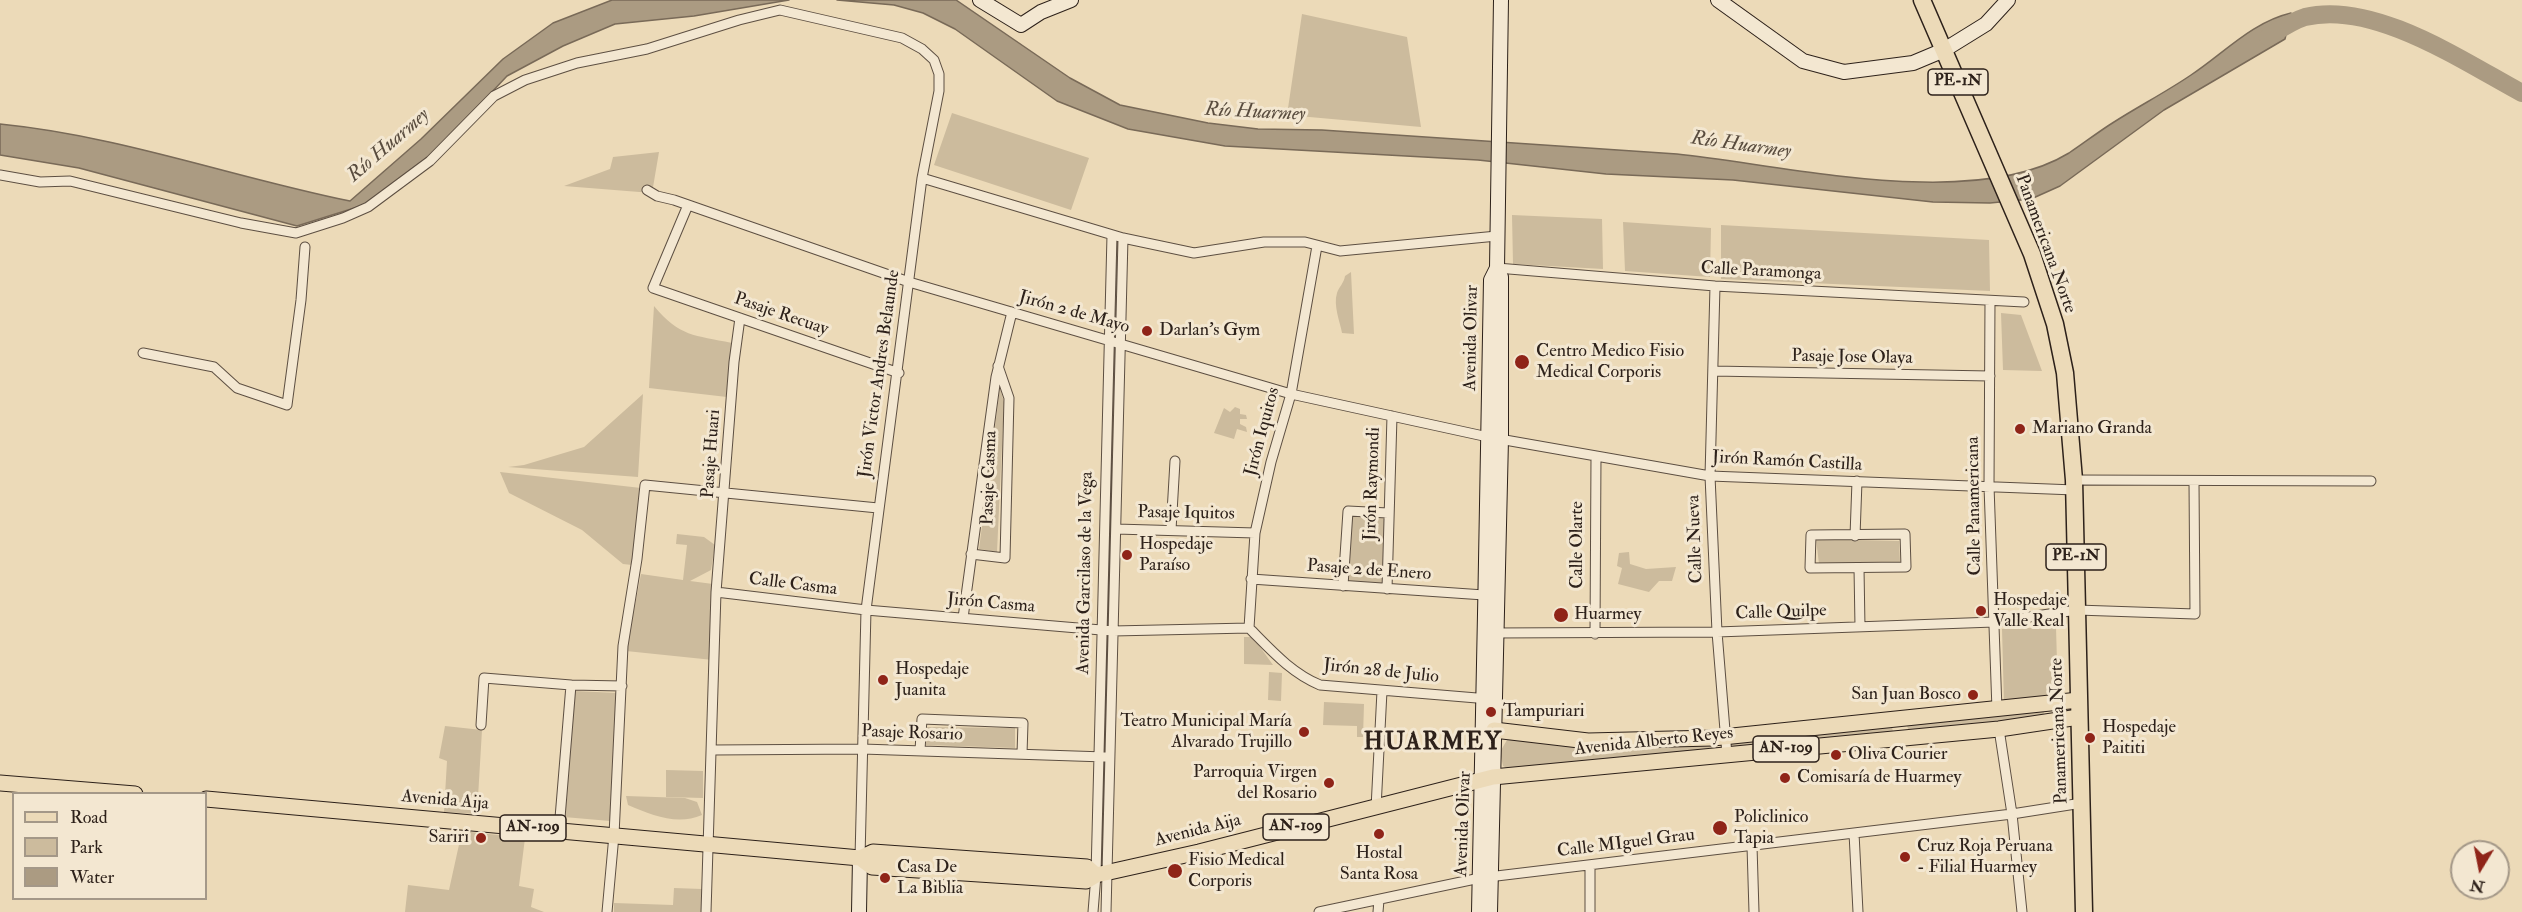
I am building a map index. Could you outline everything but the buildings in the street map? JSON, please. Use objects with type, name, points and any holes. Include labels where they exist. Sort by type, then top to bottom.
[{"type":"highway","name":"Panamericana Norte","points":[[1922,0],[2014,210],[2040,276],[2061,348],[2072,424],[2083,912]]},
{"type":"main road","name":"Avenida Alberto Reyes","points":[[1494,730],[1587,741],[1725,737],[2079,700]]},
{"type":"main road","name":"Avenida Alberto Reyes","points":[[1488,778],[1999,729],[2079,717]]},
{"type":"main road","points":[[1900,720],[1902,739]]},
{"type":"main road","name":"Avenida Aija","points":[[207,800],[860,858],[872,867],[1086,881],[1102,874],[1376,808],[1488,778]]},
{"type":"main road","points":[[0,783],[110,792]]},
{"type":"street","points":[[980,0],[1020,25],[1041,12],[1071,0]]},
{"type":"street","name":"Avenida Olivar","points":[[1479,912],[1485,877],[1490,699],[1495,438],[1491,280],[1497,268],[1501,0]]},
{"type":"street","points":[[1718,0],[1803,61],[1844,72],[1913,63],[1944,50],[1986,24],[2008,0]]},
{"type":"street","points":[[0,175],[40,182],[70,181],[241,223],[301,232],[368,207],[430,161],[494,96],[525,80],[577,63],[647,49],[780,5]]},
{"type":"street","name":"Jirón Victor Andres Belaunde","points":[[780,5],[902,38],[922,49],[934,60],[939,74],[939,91],[922,178],[866,610],[860,858]]},
{"type":"street","points":[[922,178],[1112,235],[1194,253],[1264,242],[1305,242],[1340,251],[1497,236]]},
{"type":"street","name":"Jirón 2 de Mayo","points":[[647,190],[657,196],[909,282],[1291,394],[1495,438]]},
{"type":"street","name":"Pasaje Recuay","points":[[688,205],[653,288],[898,373]]},
{"type":"street","name":"Avenida Garcilaso de la Vega","points":[[1106,912],[1102,874],[1099,757],[1112,235]]},
{"type":"street","name":"Avenida Garcilaso de la Vega","points":[[1093,912],[1102,874],[1110,757],[1123,238]]},
{"type":"street","name":"Jirón Iquitos","points":[[1249,628],[1256,533],[1271,462],[1291,394],[1317,246]]},
{"type":"street","points":[[143,353],[214,367],[237,388],[287,405],[301,300],[305,247]]},
{"type":"street","name":"Calle Paramonga","points":[[1497,268],[1715,286],[2024,302]]},
{"type":"street","name":"Calle Nueva","points":[[1715,286],[1710,476],[1717,632],[1726,755]]},
{"type":"street","name":"Calle Panamericana","points":[[1990,301],[1989,486],[1997,710]]},
{"type":"street","name":"Pasaje Casma","points":[[963,618],[998,366],[1012,312]]},
{"type":"street","name":"Pasaje Huari","points":[[706,912],[713,750],[716,592],[726,493],[734,362],[740,318]]},
{"type":"street","name":"Pasaje Casma","points":[[971,554],[1005,558],[1009,398],[998,366]]},
{"type":"street","name":"Pasaje Jose Olaya","points":[[1713,371],[1990,376]]},
{"type":"street","name":"Jirón Raymondi","points":[[1387,589],[1392,416]]},
{"type":"street","name":"Avenida Olivar","points":[[1491,633],[1484,595],[1495,438]]},
{"type":"street","name":"Jirón Ramón Castilla","points":[[1495,438],[1710,476],[1989,486],[2371,481]]},
{"type":"street","name":"Calle Olarte","points":[[1595,634],[1596,456]]},
{"type":"street","points":[[1171,530],[1175,462]]},
{"type":"street","points":[[1855,536],[1857,481]]},
{"type":"street","name":"Calle Quilpe","points":[[1491,633],[1717,632],[1994,622],[2077,610],[2195,614],[2193,482]]},
{"type":"street","points":[[607,912],[614,835],[623,646],[637,559],[645,485],[879,508]]},
{"type":"street","points":[[1342,586],[1348,511],[1388,513]]},
{"type":"street","name":"Pasaje Iquitos","points":[[1116,529],[1256,533]]},
{"type":"street","points":[[1905,534],[1906,567],[1859,568],[1810,568],[1811,535],[1905,534]]},
{"type":"street","points":[[1859,568],[1860,627]]},
{"type":"street","name":"Pasaje 2 de Enero","points":[[1251,579],[1484,595]]},
{"type":"street","name":"Calle Casma","points":[[716,592],[866,610]]},
{"type":"street","name":"Jirón Casma","points":[[866,610],[1113,631]]},
{"type":"street","points":[[1113,631],[1249,628]]},
{"type":"street","name":"Jirón 28 de Julio","points":[[1249,628],[1303,677],[1320,685],[1490,699]]},
{"type":"street","points":[[481,725],[484,678],[571,685],[622,686]]},
{"type":"street","points":[[559,830],[571,685]]},
{"type":"street","points":[[1376,808],[1382,691]]},
{"type":"street","name":"Avenida Olivar","points":[[1488,778],[1494,730],[1490,699]]},
{"type":"street","points":[[920,750],[922,719],[1023,723],[1022,754]]},
{"type":"street","points":[[1999,729],[2012,814],[2022,912]]},
{"type":"street","name":"Pasaje Rosario","points":[[713,750],[920,750],[1110,757]]},
{"type":"street","name":"Calle MIguel Grau","points":[[1318,912],[1485,877],[2012,814],[2082,803]]},
{"type":"street","points":[[1854,833],[1858,912]]},
{"type":"street","points":[[1752,846],[1754,912]]},
{"type":"street","points":[[860,858],[860,912]]},
{"type":"street","points":[[1590,865],[1590,912]]},
{"type":"street","name":"Avenida Olivar","points":[[1485,877],[1490,912]]},
{"type":"street","points":[[1378,912],[1379,900]]},
{"type":"green space","points":[[1302,14],[1407,37],[1421,127],[1287,115]]},
{"type":"green space","points":[[952,113],[1089,158],[1071,210],[934,165]]},
{"type":"green space","points":[[659,152],[652,193],[564,186],[610,169],[613,157]]},
{"type":"green space","points":[[1512,215],[1602,219],[1603,269],[1513,264]]},
{"type":"green space","points":[[1623,222],[1711,228],[1710,277],[1625,271]]},
{"type":"green space","points":[[1721,225],[1989,240],[1990,291],[1721,279]]},
{"type":"green space","points":[[1351,272],[1354,334],[1342,333],[1336,303],[1337,293],[1345,276]]},
{"type":"green space","points":[[654,306],[672,324],[688,333],[732,343],[727,397],[649,388]]},
{"type":"green space","points":[[2001,313],[2021,315],[2042,371],[2003,370]]},
{"type":"green space","points":[[1000,388],[1004,402],[997,552],[979,549]]},
{"type":"green space","points":[[643,394],[638,477],[508,467],[524,465],[584,447]]},
{"type":"green space","points":[[1235,407],[1240,409],[1240,414],[1246,415],[1247,419],[1240,419],[1240,424],[1246,427],[1247,432],[1237,429],[1234,439],[1214,433],[1224,408],[1230,412]]},
{"type":"green space","points":[[500,472],[641,488],[632,565],[623,564],[582,530],[509,493]]},
{"type":"green space","points":[[1351,516],[1384,518],[1384,584],[1349,582]]},
{"type":"green space","points":[[677,534],[704,537],[715,545],[711,570],[690,581],[713,584],[713,660],[626,651],[641,574],[683,580],[687,545],[676,544]]},
{"type":"green space","points":[[1816,539],[1899,541],[1900,562],[1819,564]]},
{"type":"green space","points":[[1629,552],[1630,564],[1646,569],[1676,567],[1672,581],[1659,581],[1649,592],[1618,584],[1622,568],[1617,566],[1619,553]]},
{"type":"green space","points":[[2056,627],[2058,698],[2004,704],[2002,629]]},
{"type":"green space","points":[[1244,637],[1253,637],[1273,665],[1244,664]]},
{"type":"green space","points":[[1269,672],[1282,673],[1281,701],[1268,700]]},
{"type":"green space","points":[[575,691],[617,693],[610,821],[564,817]]},
{"type":"green space","points":[[1324,702],[1364,704],[1363,737],[1357,737],[1357,726],[1323,725]]},
{"type":"green space","points":[[2045,710],[2042,718],[1909,731],[1907,726],[1913,722]]},
{"type":"green space","points":[[445,726],[482,730],[477,814],[444,812],[447,761],[439,758]]},
{"type":"green space","points":[[926,727],[1015,728],[1015,748],[926,745]]},
{"type":"green space","points":[[1892,727],[1893,732],[1734,749],[1730,745],[1732,741]]},
{"type":"green space","points":[[1515,737],[1713,743],[1717,746],[1715,751],[1518,773],[1503,766],[1500,752],[1507,740]]},
{"type":"green space","points":[[666,770],[703,771],[703,798],[666,797]]},
{"type":"green space","points":[[626,796],[685,798],[697,802],[702,815],[683,819],[665,818],[628,805]]},
{"type":"green space","points":[[462,831],[525,838],[519,886],[534,889],[531,907],[544,912],[405,912],[408,885],[449,890]]},
{"type":"green space","points":[[674,888],[702,889],[702,912],[614,912],[614,903],[673,905]]},
{"type":"water","name":"Río Huarmey","points":[[612,0],[789,0],[694,16],[615,24],[563,46],[507,76],[437,150],[364,205],[297,226],[79,168],[0,155],[0,124],[133,147],[350,201],[421,139],[503,59],[553,23]]},
{"type":"water","points":[[837,0],[956,0],[1070,78],[1120,105],[1208,123],[1258,129],[1322,130],[1677,154],[1823,174],[1878,180],[1931,182],[1982,180],[2029,170],[2069,153],[2203,67],[2251,31],[2277,17],[2291,13],[2285,39],[2164,110],[2060,186],[2031,199],[1990,203],[1933,202],[1733,180],[1606,174],[1478,160],[1225,146],[1128,129],[1057,101],[955,29],[923,13],[894,5]]},
{"type":"waterway","name":"Río Huarmey","points":[[2268,37],[2290,23],[2305,17],[2332,14],[2360,17],[2389,25],[2418,37],[2522,93]]},
{"type":"place","name":"Darlan's Gym","points":[[1147,331]]},
{"type":"place","name":"Centro Medico Fisio Medical Corporis","points":[[1522,362]]},
{"type":"place","name":"Mariano Granda","points":[[2020,429]]},
{"type":"place","name":"Hospedaje Paraíso","points":[[1127,555]]},
{"type":"place","name":"Hospedaje Valle Real","points":[[1981,611]]},
{"type":"place","name":"Huarmey","points":[[1561,615]]},
{"type":"place","name":"Hospedaje Juanita","points":[[883,680]]},
{"type":"place","name":"San Juan Bosco","points":[[1973,695]]},
{"type":"place","name":"Tampuriari","points":[[1491,712]]},
{"type":"place","name":"Teatro Municipal María Alvarado Trujillo","points":[[1304,732]]},
{"type":"place","name":"Hospedaje Paititi","points":[[2090,738]]},
{"type":"place","name":"Oliva Courier","points":[[1836,755]]},
{"type":"place","name":"Comisaría de Huarmey","points":[[1785,778]]},
{"type":"place","name":"Parroquia Virgen del Rosario","points":[[1329,783]]},
{"type":"place","name":"Policlinico Tapia","points":[[1720,828]]},
{"type":"place","name":"Hostal Santa Rosa","points":[[1379,834]]},
{"type":"place","name":"Sariri","points":[[481,838]]},
{"type":"place","name":"Cruz Roja Peruana - Filial Huarmey","points":[[1905,857]]},
{"type":"place","name":"Fisio Medical Corporis","points":[[1175,871]]},
{"type":"place","name":"Casa De La Biblia","points":[[885,878]]},
{"type":"district","name":"HUARMEY","points":[[1433,744]]}]
